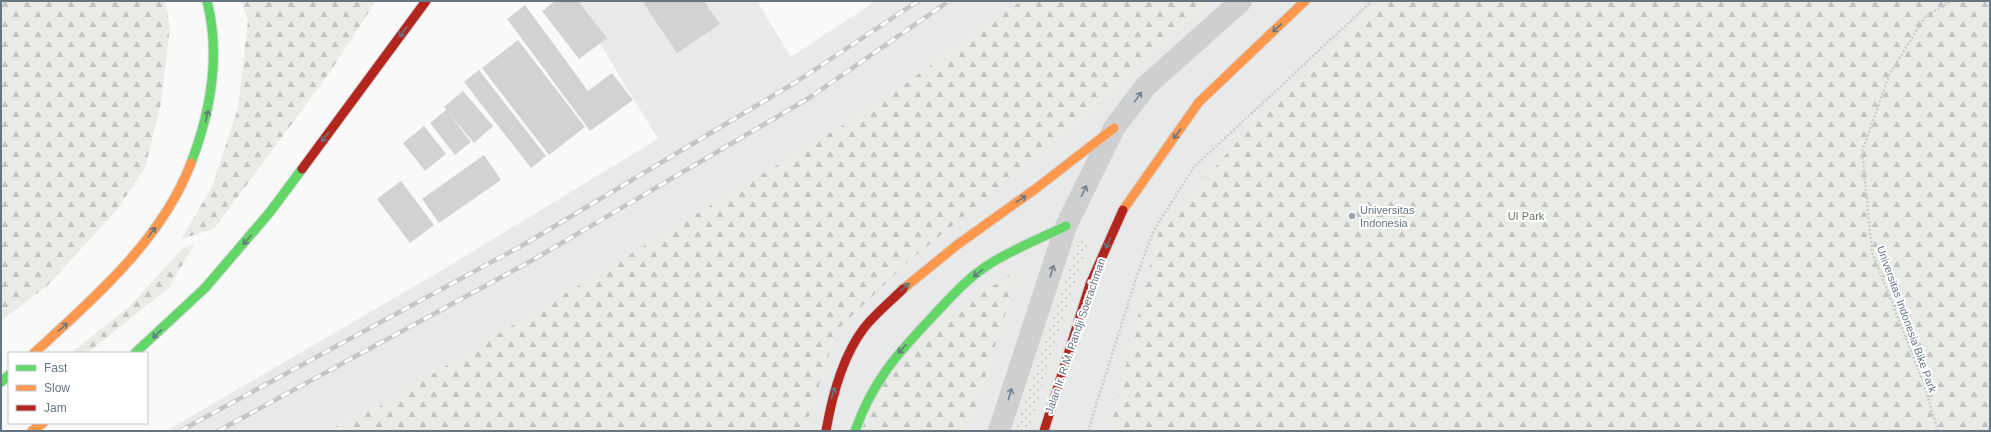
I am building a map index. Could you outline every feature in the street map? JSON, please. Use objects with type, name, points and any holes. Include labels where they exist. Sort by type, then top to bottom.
[{"type":"main road","points":[[35,352],[109,284],[148,238],[166,214],[196,157],[202,138],[213,82],[213,30],[207,1]]},
{"type":"main road","points":[[136,352],[205,288],[270,212],[426,1]]},
{"type":"main road","name":"Jalan Ir. R.M. Pandji Soerachman","points":[[1044,431],[1090,284],[1121,213],[1199,102],[1305,1]]},
{"type":"main road","points":[[826,431],[831,401],[837,380],[853,345],[865,328],[899,293],[951,247],[1050,179],[1114,128]]},
{"type":"main road","points":[[855,431],[871,390],[891,360],[958,289],[985,268],[1011,252],[1066,226]]},
{"type":"main road","points":[[32,431],[42,424]]},
{"type":"street","points":[[999,431],[1066,226],[1114,128],[1145,87],[1178,55],[1240,1]]},
{"type":"path","points":[[1088,431],[1136,278],[1154,230],[1194,167],[1372,1]]},
{"type":"path","name":"Universitas Indonesia Bike Park","points":[[1938,431],[1923,381],[1872,252],[1862,152],[1889,75],[1925,17],[1951,1]]},
{"type":"shaded area","name":"Universitas Indonesia","points":[[574,1],[757,1],[791,57],[876,1],[1021,1],[891,94],[1027,1],[1990,1],[1990,431],[402,431],[380,406],[326,431],[166,431],[434,275],[658,139]]},
{"type":"green space","points":[[1,1],[165,1],[170,27],[161,103],[145,168],[116,211],[47,286],[1,321]]},
{"type":"green space","points":[[241,1],[376,1],[330,72],[214,229],[181,239],[212,187],[238,108],[248,20]]},
{"type":"green space","points":[[1021,1],[1211,1],[1085,117],[909,261],[837,330],[804,431],[326,431],[380,406],[871,108]]},
{"type":"green space","name":"UI Park","points":[[1379,1],[1990,1],[1990,431],[1110,431],[1159,230],[1253,124]]},
{"type":"green space","points":[[1079,241],[1088,241],[1028,431],[1015,431]]},
{"type":"green space","points":[[195,243],[169,288],[88,352],[72,352],[130,306],[182,249]]},
{"type":"green space","points":[[1020,268],[968,431],[862,431],[869,401],[928,329]]},
{"type":"building","points":[[555,1],[578,1],[607,38],[579,59],[542,11]]},
{"type":"building","points":[[642,1],[704,1],[720,24],[677,53]]},
{"type":"building","points":[[525,5],[588,91],[612,73],[633,100],[590,131],[507,19]]},
{"type":"building","points":[[518,40],[585,127],[549,155],[482,68]]},
{"type":"building","points":[[479,70],[546,156],[531,168],[464,82]]},
{"type":"building","points":[[463,91],[493,126],[474,143],[448,112],[471,142],[455,155],[430,123],[446,110],[444,107]]},
{"type":"building","points":[[424,126],[446,154],[425,171],[403,143]]},
{"type":"building","points":[[484,155],[501,180],[439,223],[422,199]]},
{"type":"building","points":[[401,181],[434,225],[410,243],[377,199]]},
{"type":"railway","points":[[180,431],[523,245],[796,82],[918,1]]},
{"type":"railway","points":[[218,431],[531,261],[809,98],[949,1]]},
{"type":"traffic: fast","points":[[191,163],[204,123],[212,83],[213,42],[207,1]]},
{"type":"traffic: fast","points":[[136,352],[205,288],[270,212],[302,169]]},
{"type":"traffic: fast","points":[[855,431],[870,397],[888,368],[909,342],[958,290],[978,272],[995,261],[1014,250],[1066,226]]},
{"type":"traffic: fast","points":[[1,382],[8,376]]},
{"type":"traffic: slow","points":[[1123,210],[1199,102],[1305,1]]},
{"type":"traffic: slow","points":[[903,289],[957,245],[1038,187],[1114,128]]},
{"type":"traffic: slow","points":[[35,352],[124,267],[144,243],[163,218],[191,163]]},
{"type":"traffic: slow","points":[[32,431],[42,424]]},
{"type":"traffic: jam","points":[[302,169],[426,1]]},
{"type":"traffic: jam","points":[[1044,431],[1090,284],[1123,210]]},
{"type":"traffic: jam","points":[[826,431],[831,404],[839,377],[856,339],[868,323],[903,289]]},
{"type":"place","name":"Universitas Indonesia","points":[[1352,216]]}]
